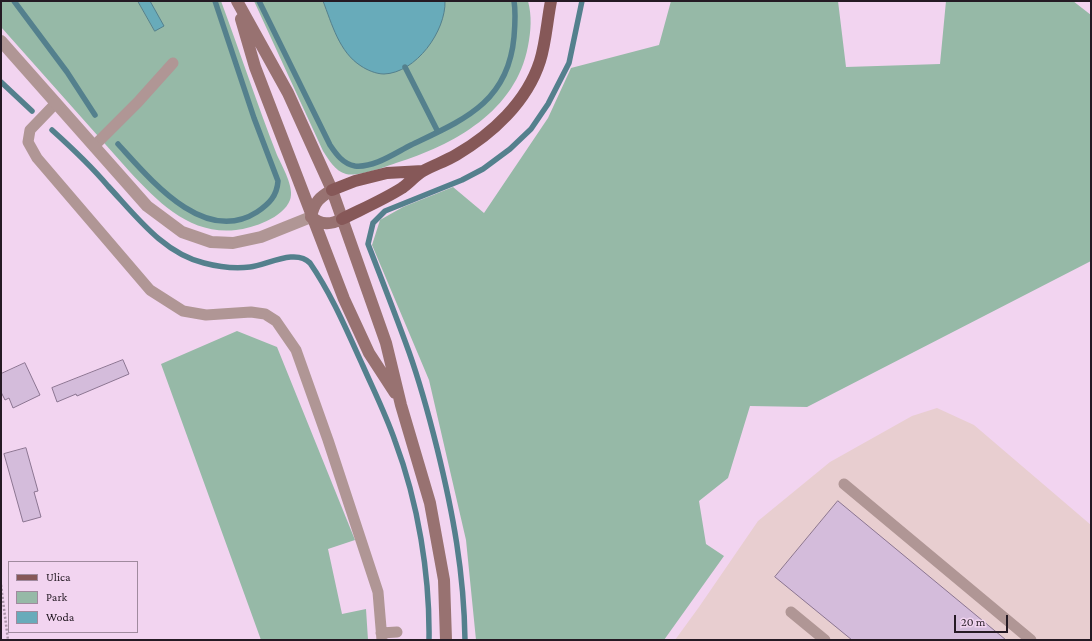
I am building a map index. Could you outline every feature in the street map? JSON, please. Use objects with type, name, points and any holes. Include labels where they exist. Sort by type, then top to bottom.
[{"type":"main road","points":[[544,1],[547,24]]},
{"type":"main road","points":[[342,219],[401,188],[423,171],[455,156],[493,129],[508,114],[531,81],[539,63],[544,44],[551,1]]},
{"type":"main road","points":[[332,190],[355,181],[387,173],[423,171]]},
{"type":"street","points":[[236,1],[288,92],[332,190],[386,343],[401,405],[430,503],[444,580],[446,640]]},
{"type":"street","points":[[236,1],[255,67],[311,217],[344,299],[369,353],[401,405]]},
{"type":"street","points":[[1,41],[147,206],[182,232],[211,242],[233,243],[261,237],[311,217]]},
{"type":"street","points":[[311,217],[313,207],[318,200],[332,190]]},
{"type":"street","points":[[311,217],[319,222],[326,223],[335,223],[342,219]]},
{"type":"lane","points":[[94,146],[138,102],[173,62]]},
{"type":"lane","points":[[56,103],[30,130],[28,142],[37,158],[150,290],[183,311],[206,315],[251,312],[265,314],[276,321],[296,350],[328,440],[378,592],[382,637],[397,632]]},
{"type":"lane","points":[[844,484],[1031,640]]},
{"type":"lane","points":[[791,612],[825,640]]},
{"type":"path","points":[[1,585],[8,640]]},
{"type":"shaded area","points":[[937,408],[974,425],[1091,525],[1091,640],[675,640],[758,521],[830,462],[912,416]]},
{"type":"green space","points":[[1,1],[221,1],[277,155],[285,171],[291,189],[290,200],[286,206],[274,217],[251,227],[236,230],[219,230],[190,222],[164,205],[130,172],[1,27]]},
{"type":"green space","points":[[254,1],[528,1],[531,18],[530,35],[521,69],[510,89],[496,107],[479,122],[460,135],[418,155],[385,167],[351,175],[342,173],[335,168],[323,151]]},
{"type":"green space","points":[[671,1],[838,1],[846,67],[940,64],[946,1],[1073,1],[1091,15],[1091,261],[807,407],[750,406],[728,478],[699,501],[706,544],[724,556],[664,640],[476,640],[466,540],[429,380],[372,245],[380,220],[403,207],[453,187],[484,213],[548,118],[571,68],[659,45]]},
{"type":"green space","points":[[237,331],[277,347],[355,540],[328,549],[342,614],[366,609],[368,640],[261,640],[161,364]]},
{"type":"water","points":[[138,1],[150,1],[164,26],[155,31]]},
{"type":"water","points":[[323,1],[445,1],[444,13],[440,25],[435,37],[427,48],[418,58],[407,66],[396,72],[381,74],[375,73],[363,67],[353,60],[347,53],[337,37]]},
{"type":"building","points":[[123,360],[129,374],[77,396],[76,394],[57,402],[52,388]]},
{"type":"building","points":[[25,363],[40,395],[13,408],[9,398],[5,400],[1,392],[1,374]]},
{"type":"building","points":[[26,448],[38,491],[34,492],[41,517],[23,522],[4,454]]},
{"type":"building","points":[[838,501],[1006,640],[852,640],[775,577]]},
{"type":"waterway","points":[[14,1],[67,72],[95,115]]},
{"type":"waterway","points":[[118,144],[162,190],[180,204],[198,215],[217,221],[237,220],[257,212],[272,199],[276,191],[278,181],[254,118],[215,1]]},
{"type":"waterway","points":[[259,1],[330,145],[343,161],[355,166],[370,165],[448,127],[480,106],[492,94],[503,78],[510,60],[515,28],[514,1]]},
{"type":"waterway","points":[[465,640],[457,543],[437,448],[413,364],[368,244],[373,223],[385,211],[462,180],[483,169],[510,149],[531,129],[548,104],[569,63],[582,1]]},
{"type":"waterway","points":[[405,67],[438,132]]},
{"type":"waterway","points":[[1,82],[32,111]]},
{"type":"waterway","points":[[52,130],[88,164],[151,232],[176,251],[189,258],[221,267],[232,268],[257,266],[289,257],[297,257],[310,263],[332,300],[345,326],[384,412],[403,464],[416,514],[425,565],[429,615],[429,640]]}]
